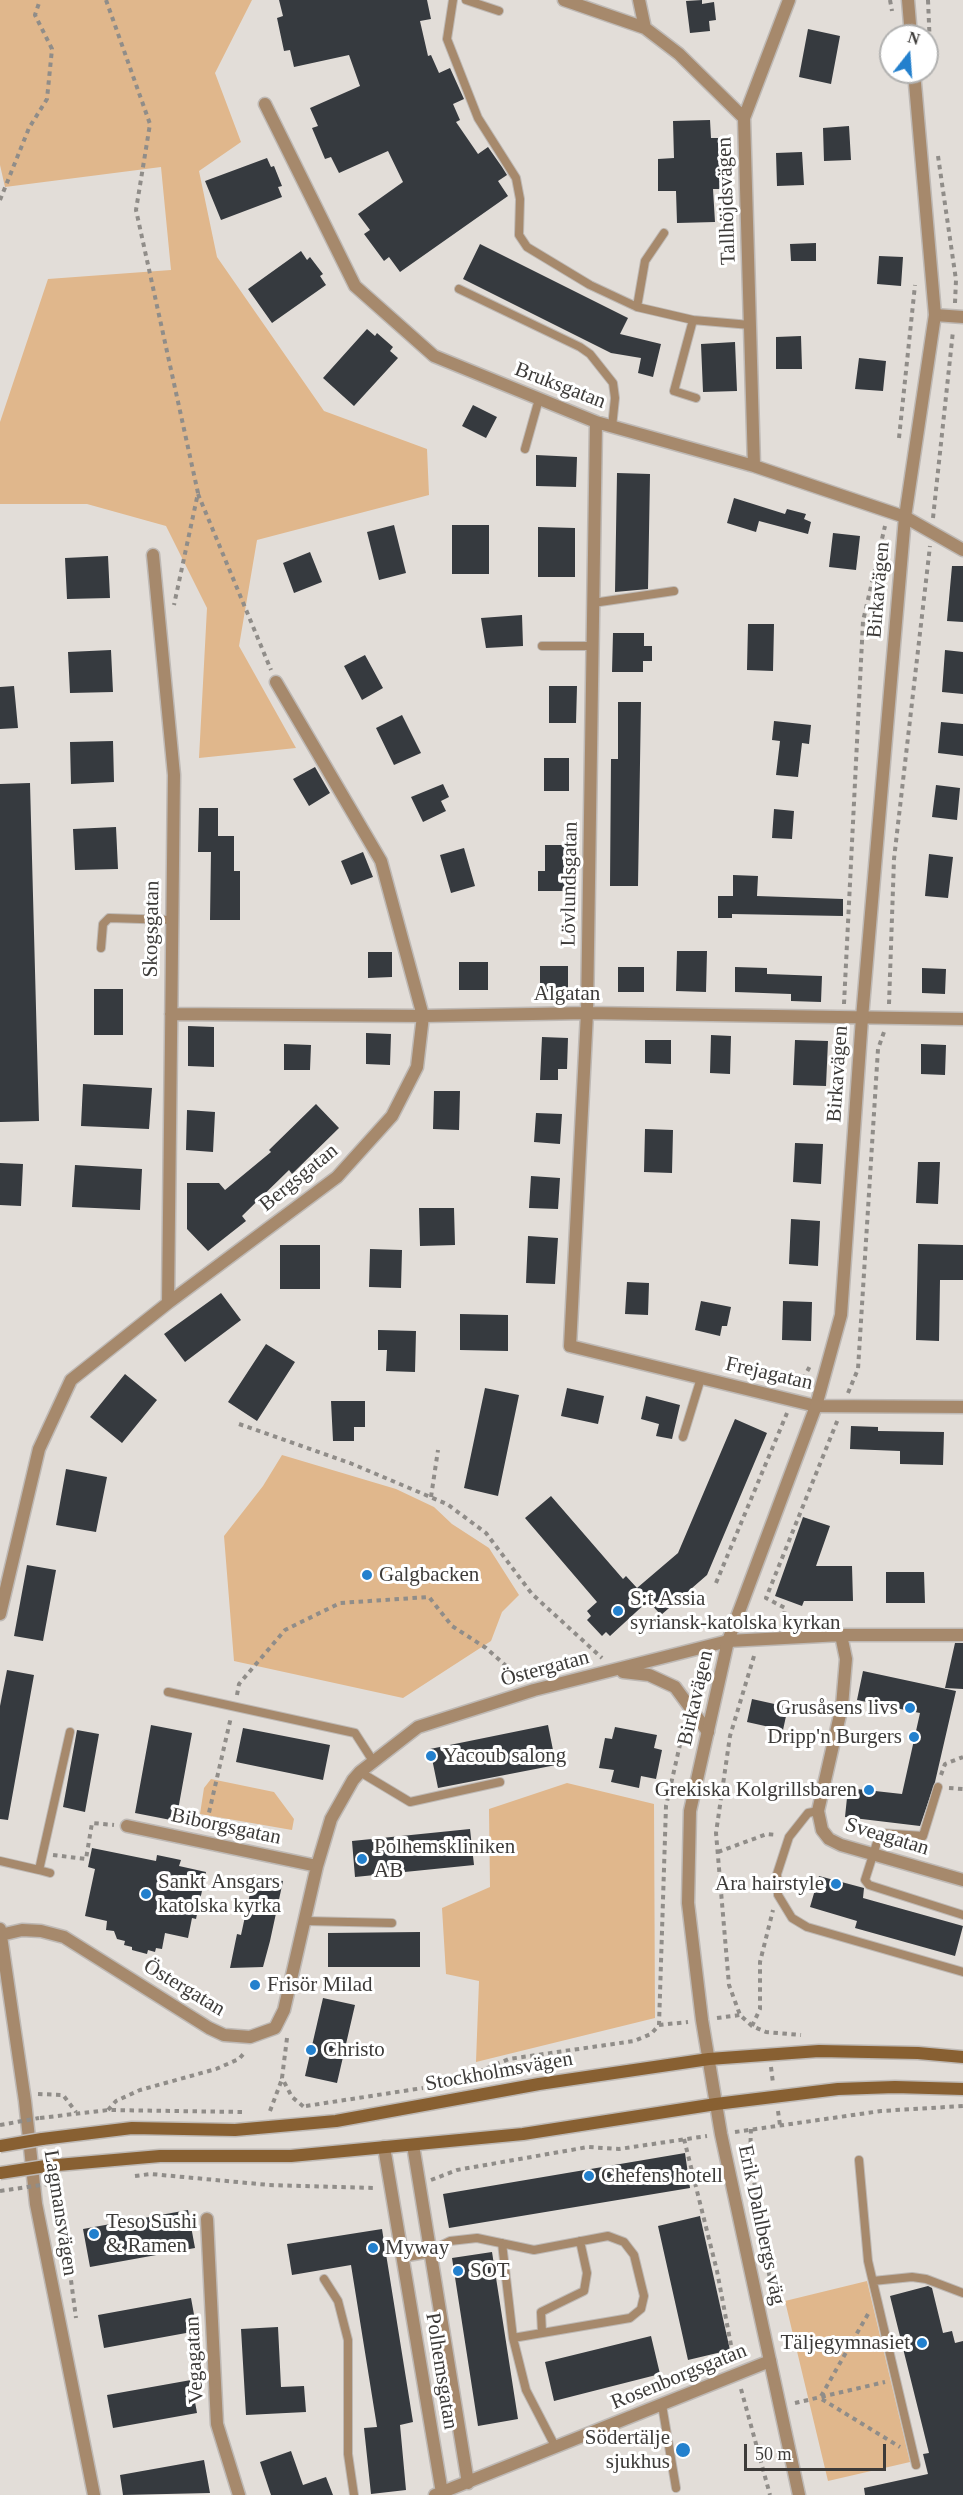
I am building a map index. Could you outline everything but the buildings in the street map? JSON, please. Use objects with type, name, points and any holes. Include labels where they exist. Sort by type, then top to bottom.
[{"type":"main road","name":"Stockholmsvägen","points":[[0,2146],[41,2133],[132,2128],[235,2130],[336,2121],[539,2084],[709,2058],[769,2053],[867,2052],[963,2057]]},
{"type":"main road","points":[[0,2173],[128,2157],[291,2156],[413,2145],[523,2134],[775,2096],[884,2087],[963,2089]]},
{"type":"street","name":"Tallhöjdsvägen","points":[[564,0],[645,28],[680,54],[744,118],[754,466]]},
{"type":"street","points":[[639,0],[645,28]]},
{"type":"street","points":[[744,118],[789,0]]},
{"type":"street","points":[[908,0],[910,24]]},
{"type":"street","name":"Birkavägen","points":[[716,2104],[688,1903],[690,1811],[728,1641],[816,1406],[841,1315],[862,1017],[905,517],[935,315],[915,84]]},
{"type":"street","name":"Bruksgatan","points":[[265,104],[355,286],[434,356],[596,422],[754,466],[889,511],[905,517],[963,550]]},
{"type":"street","points":[[935,315],[963,317]]},
{"type":"street","name":"Lövlundsgatan","points":[[570,1347],[587,1013],[596,422]]},
{"type":"street","name":"Skogsgatan","points":[[153,555],[174,775],[168,1303]]},
{"type":"street","name":"Bergsgatan","points":[[0,1614],[39,1449],[71,1380],[168,1303],[337,1177],[392,1116],[417,1067],[423,1016],[381,861],[276,682]]},
{"type":"street","name":"Algatan","points":[[171,1014],[423,1016],[587,1013],[963,1019]]},
{"type":"street","name":"Frejagatan","points":[[570,1347],[816,1406],[963,1407]]},
{"type":"street","name":"Östergatan","points":[[1,1932],[41,1931],[64,1937],[209,2028],[224,2035],[250,2037],[275,2028],[284,2010],[317,1866],[331,1819],[360,1772],[418,1727],[534,1690],[728,1641],[842,1635],[963,1635]]},
{"type":"street","name":"Sveagatan","points":[[842,1635],[846,1659],[842,1706],[818,1811],[822,1830],[829,1839],[963,1880]]},
{"type":"street","name":"Östergatan","points":[[616,1671],[650,1675],[675,1687],[708,1732]]},
{"type":"street","name":"Biborgsgatan","points":[[127,1826],[317,1866]]},
{"type":"street","name":"Lagmansvägen","points":[[1,1932],[25,2101],[36,2204],[94,2495]]},
{"type":"street","name":"Erik Dahlbergs väg","points":[[716,2104],[800,2495]]},
{"type":"street","name":"Polhemsgatan","points":[[413,2145],[468,2483]]},
{"type":"street","name":"Polhemsgatan","points":[[384,2147],[446,2493]]},
{"type":"street","name":"Vegagatan","points":[[207,2219],[217,2424],[239,2495]]},
{"type":"street","points":[[402,2256],[430,2251]]},
{"type":"street","name":"Rosenborgsgatan","points":[[446,2493],[770,2361]]},
{"type":"lane","points":[[453,0],[447,39],[478,118],[516,178],[520,199],[519,235],[527,247],[590,285],[637,307],[693,320],[750,325]]},
{"type":"lane","points":[[465,0],[499,11]]},
{"type":"lane","points":[[637,307],[645,261],[664,233]]},
{"type":"lane","points":[[459,289],[580,347],[590,354],[613,384],[615,398],[612,427]]},
{"type":"lane","points":[[693,320],[674,384],[674,391],[696,398]]},
{"type":"lane","points":[[525,448],[540,399]]},
{"type":"lane","points":[[593,603],[674,591]]},
{"type":"lane","points":[[542,646],[593,646]]},
{"type":"lane","points":[[101,948],[103,924],[108,918],[172,920]]},
{"type":"lane","points":[[683,1437],[701,1378]]},
{"type":"lane","points":[[168,1692],[355,1733],[373,1761]]},
{"type":"lane","points":[[39,1870],[70,1732]]},
{"type":"lane","points":[[360,1772],[410,1802],[500,1782]]},
{"type":"lane","points":[[938,1786],[923,1836],[880,1833],[865,1880],[869,1885],[963,1915]]},
{"type":"lane","points":[[818,1811],[808,1813],[789,1837],[777,1874],[778,1894],[792,1918],[807,1927],[963,1972]]},
{"type":"lane","points":[[0,1861],[50,1873]]},
{"type":"lane","points":[[304,1921],[392,1923]]},
{"type":"lane","points":[[859,2160],[868,2261],[916,2466]]},
{"type":"lane","points":[[430,2251],[450,2241],[477,2238],[534,2250],[608,2236],[624,2241],[634,2255],[644,2296],[641,2309],[630,2318],[513,2338]]},
{"type":"lane","points":[[542,2333],[541,2312],[584,2291],[587,2273],[580,2241]]},
{"type":"lane","points":[[502,2243],[513,2338],[526,2390],[556,2448]]},
{"type":"lane","points":[[873,2281],[912,2277],[926,2279],[963,2293]]},
{"type":"lane","points":[[324,2279],[338,2301],[348,2340],[348,2454],[354,2495]]},
{"type":"lane","points":[[662,2405],[676,2488]]},
{"type":"path","points":[[0,200],[29,128],[47,99],[52,49],[35,15],[40,0]]},
{"type":"path","points":[[106,0],[150,124],[136,210],[198,493],[276,682]]},
{"type":"path","points":[[898,446],[915,308],[916,273]]},
{"type":"path","points":[[172,614],[198,493]]},
{"type":"path","points":[[843,1052],[863,621],[889,511]]},
{"type":"path","points":[[716,1582],[792,1400],[813,1361]]},
{"type":"path","points":[[239,1424],[350,1463],[447,1504],[486,1533],[532,1594],[616,1671]]},
{"type":"path","points":[[431,1497],[438,1450]]},
{"type":"path","points":[[202,1841],[239,1684],[285,1630],[340,1603],[429,1597],[452,1626],[486,1648],[534,1690]]},
{"type":"path","points":[[766,1598],[785,1608],[781,1639]]},
{"type":"path","points":[[740,2015],[729,1985],[716,1833],[730,1736],[752,1656],[761,1654]]},
{"type":"path","points":[[451,2083],[509,2059],[634,2041],[651,2034],[660,2025],[666,1806],[684,1727]]},
{"type":"path","points":[[938,1786],[945,1764],[963,1756]]},
{"type":"path","points":[[86,1859],[92,1823],[127,1826]]},
{"type":"path","points":[[718,1852],[767,1834],[789,1837]]},
{"type":"path","points":[[752,2026],[760,2009],[760,1962],[764,1941],[778,1894]]},
{"type":"path","points":[[270,2111],[282,2078],[287,2038],[275,2028]]},
{"type":"path","points":[[766,2032],[780,2125]]},
{"type":"path","points":[[108,2110],[116,2102],[140,2090],[230,2064],[246,2050],[250,2037]]},
{"type":"path","points":[[282,2078],[292,2097],[304,2107]]},
{"type":"path","points":[[292,2108],[430,2086]]},
{"type":"path","points":[[37,2105],[35,2094],[63,2095],[76,2113]]},
{"type":"path","points":[[419,2182],[457,2170],[588,2147],[619,2149],[881,2111],[963,2106]]},
{"type":"path","points":[[261,2111],[281,2109]]},
{"type":"path","points":[[0,2125],[39,2117],[108,2110],[244,2112]]},
{"type":"path","points":[[39,2117],[41,2133]]},
{"type":"path","points":[[751,2129],[750,2156],[772,2292]]},
{"type":"path","points":[[684,2139],[717,2271],[737,2375],[770,2495]]},
{"type":"path","points":[[128,2176],[151,2174],[270,2185],[379,2188],[391,2186]]},
{"type":"path","points":[[0,2192],[59,2182]]},
{"type":"path","points":[[47,2183],[48,2193]]},
{"type":"path","points":[[53,2238],[65,2235],[78,2330]]},
{"type":"path","points":[[820,2398],[873,2305]]},
{"type":"path","points":[[795,2403],[891,2381]]},
{"type":"path","points":[[793,2392],[798,2414]]},
{"type":"path","points":[[820,2398],[908,2451]]},
{"type":"shaded area","points":[[0,0],[252,0],[215,73],[241,142],[199,171],[217,257],[324,411],[427,449],[429,495],[257,540],[239,646],[296,748],[199,758],[207,608],[166,526],[87,504],[0,504],[0,422],[48,279],[171,270],[161,167],[5,187],[0,165]]},
{"type":"shaded area","points":[[282,1455],[396,1489],[434,1507],[452,1524],[489,1548],[519,1595],[502,1612],[491,1641],[403,1698],[234,1661],[224,1536],[263,1486]]},
{"type":"shaded area","points":[[211,1779],[274,1792],[294,1819],[292,1830],[200,1814],[204,1788]]},
{"type":"shaded area","points":[[567,1783],[654,1804],[655,2018],[476,2062],[479,1981],[446,1974],[442,1908],[490,1887],[489,1809]]},
{"type":"shaded area","points":[[867,2281],[910,2462],[828,2481],[785,2301]]},
{"type":"place","name":"Galgbacken","points":[[367,1575]]},
{"type":"place","name":"S:t Assia syriansk-katolska kyrkan","points":[[618,1611]]},
{"type":"place","name":"Grusåsens livs","points":[[910,1708]]},
{"type":"place","name":"Dripp'n Burgers","points":[[914,1737]]},
{"type":"place","name":"Yacoub salong","points":[[431,1756]]},
{"type":"place","name":"Grekiska Kolgrillsbaren","points":[[869,1790]]},
{"type":"place","name":"Polhemskliniken AB","points":[[362,1859]]},
{"type":"place","name":"Ara hairstyle","points":[[836,1884]]},
{"type":"place","name":"Sankt Ansgars katolska kyrka","points":[[146,1894]]},
{"type":"place","name":"Frisör Milad","points":[[255,1985]]},
{"type":"place","name":"Christo","points":[[311,2050]]},
{"type":"place","name":"Chefens hotell","points":[[589,2176]]},
{"type":"place","name":"Teso Sushi & Ramen","points":[[94,2234]]},
{"type":"place","name":"Myway","points":[[373,2248]]},
{"type":"place","name":"SOT","points":[[458,2271]]},
{"type":"place","name":"Täljegymnasiet","points":[[922,2343]]},
{"type":"place","name":"Södertälje sjukhus","points":[[683,2450]]}]
